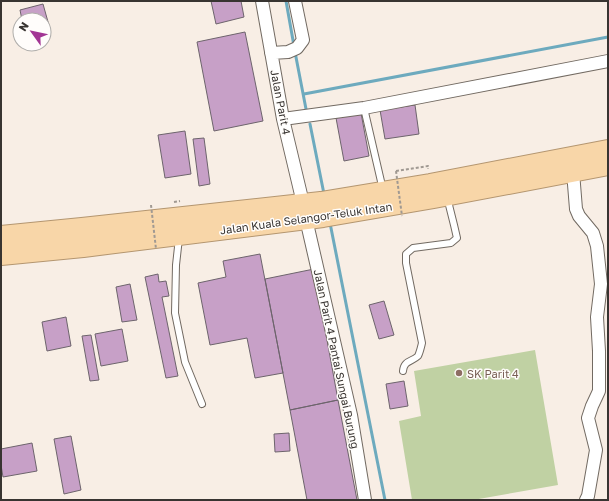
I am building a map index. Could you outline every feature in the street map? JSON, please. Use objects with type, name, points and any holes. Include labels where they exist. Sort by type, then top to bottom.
[{"type":"highway","name":"Jalan Kuala Selangor-Teluk Intan","points":[[363,202],[384,191],[430,184],[608,150]]},
{"type":"highway","name":"Jalan Kuala Selangor-Teluk Intan","points":[[1,255],[180,235],[363,202],[447,196],[608,165]]},
{"type":"highway","name":"Jalan Kuala Selangor-Teluk Intan","points":[[1,236],[82,228],[313,210]]},
{"type":"street","name":"Jalan Parit 4","points":[[262,1],[283,119],[313,210]]},
{"type":"street","points":[[271,53],[293,50],[303,40],[295,1]]},
{"type":"street","points":[[283,119],[364,108],[608,61]]},
{"type":"street","points":[[572,172],[576,209],[579,216],[593,233],[597,246],[601,284],[597,317],[600,391],[592,406],[588,418],[596,450],[586,500]]},
{"type":"street","name":"Jalan Parit 4 Pantai Sungai Burung","points":[[313,210],[351,415],[365,500]]},
{"type":"lane","points":[[364,108],[384,191]]},
{"type":"lane","points":[[402,371],[403,366],[418,356],[422,343],[406,263],[406,254],[413,248],[451,244],[457,238],[447,196]]},
{"type":"lane","points":[[180,235],[176,265],[176,313],[185,362],[202,404]]},
{"type":"path","points":[[402,216],[396,171],[428,166]]},
{"type":"path","points":[[151,205],[156,249]]},
{"type":"green space","points":[[535,350],[558,485],[473,500],[412,500],[399,421],[421,416],[414,371]]},
{"type":"building","points":[[211,1],[241,1],[244,17],[216,24]]},
{"type":"building","points":[[43,4],[45,12],[20,12],[20,10]]},
{"type":"building","points":[[245,32],[263,121],[214,131],[197,42]]},
{"type":"building","points":[[415,105],[419,134],[385,139],[380,110]]},
{"type":"building","points":[[361,113],[369,156],[344,161],[336,118]]},
{"type":"building","points":[[185,131],[191,174],[165,178],[158,135]]},
{"type":"building","points":[[204,138],[210,184],[199,186],[193,139]]},
{"type":"building","points":[[260,254],[283,373],[255,378],[247,338],[210,345],[198,283],[226,277],[223,261]]},
{"type":"building","points":[[314,269],[338,400],[290,410],[265,279]]},
{"type":"building","points":[[158,274],[159,282],[166,281],[169,296],[162,297],[178,376],[166,378],[145,277]]},
{"type":"building","points":[[130,284],[137,320],[122,322],[116,287]]},
{"type":"building","points":[[384,301],[394,335],[379,339],[369,305]]},
{"type":"building","points":[[66,317],[71,346],[47,351],[42,322]]},
{"type":"building","points":[[122,329],[128,361],[101,366],[95,334]]},
{"type":"building","points":[[91,335],[99,380],[90,381],[82,336]]},
{"type":"building","points":[[404,381],[408,406],[390,409],[386,384]]},
{"type":"building","points":[[338,400],[357,500],[307,500],[290,410]]},
{"type":"building","points":[[289,433],[290,451],[275,452],[274,434]]},
{"type":"building","points":[[71,436],[81,490],[64,494],[54,439]]},
{"type":"building","points":[[32,443],[37,471],[3,477],[1,449]]},
{"type":"waterway","points":[[286,1],[294,46]]},
{"type":"waterway","points":[[304,94],[608,37]]},
{"type":"waterway","points":[[295,52],[306,109]]},
{"type":"waterway","points":[[310,124],[324,194]]},
{"type":"waterway","points":[[330,223],[385,500]]},
{"type":"place","name":"SK Parit 4","points":[[459,373]]}]
